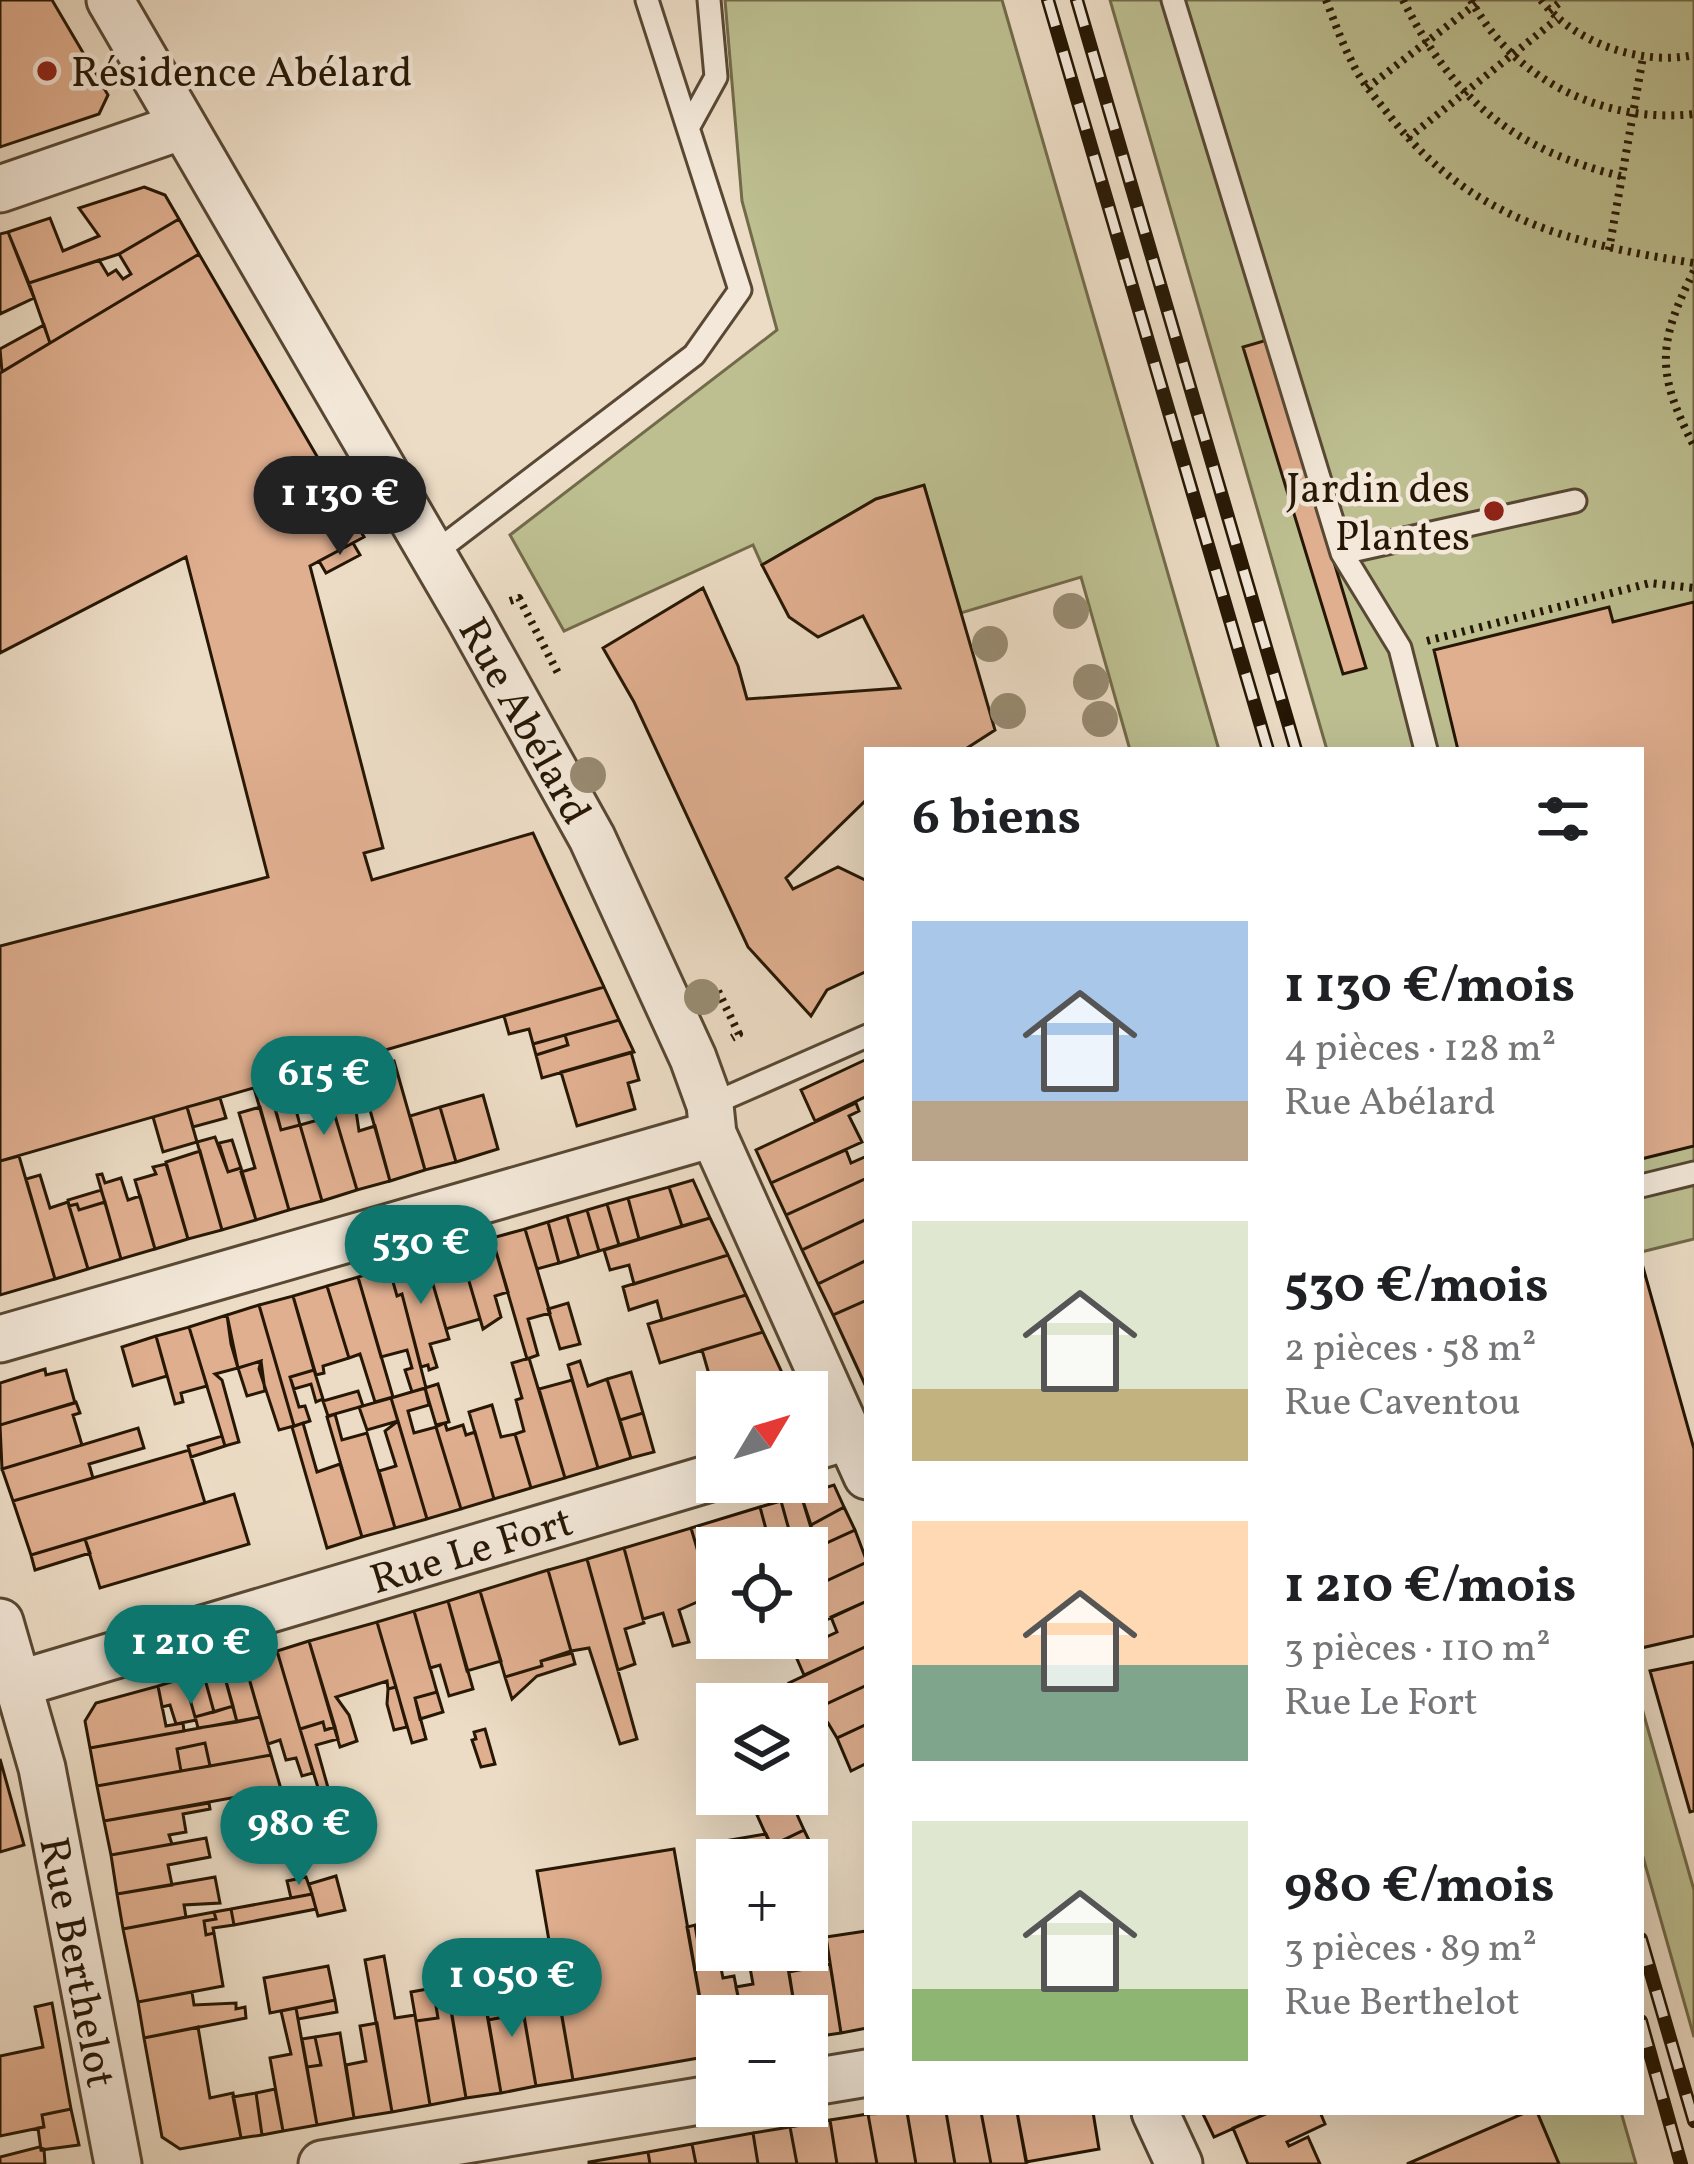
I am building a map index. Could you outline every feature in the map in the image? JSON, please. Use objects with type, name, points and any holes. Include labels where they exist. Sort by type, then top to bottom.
[{"type":"street","name":"Rue Abélard","points":[[110,0],[433,554],[592,838],[684,1038],[841,1454]]},
{"type":"street","points":[[0,189],[183,126]]},
{"type":"street","points":[[0,1339],[711,1119]]},
{"type":"street","name":"Rue Le Fort","points":[[18,1684],[696,1482]]},
{"type":"street","name":"Rue Berthelot","points":[[0,1622],[42,1768],[118,2164]]},
{"type":"street","points":[[828,2080],[864,2074]]},
{"type":"street","points":[[322,2164],[696,2102]]},
{"type":"street","points":[[1156,2115],[1179,2164]]},
{"type":"lane","points":[[433,554],[694,355],[740,290],[647,0]]},
{"type":"lane","points":[[688,128],[716,77],[710,0]]},
{"type":"lane","points":[[1173,0],[1342,553],[1400,648],[1425,747]]},
{"type":"lane","points":[[1342,553],[1575,501]]},
{"type":"lane","points":[[711,1119],[864,1038]]},
{"type":"lane","points":[[1644,1185],[1694,1173]]},
{"type":"path","points":[[1326,0],[1367,88],[1438,169],[1504,214],[1609,250],[1694,267],[1672,315],[1664,361],[1671,402],[1694,446]]},
{"type":"path","points":[[1403,0],[1425,43],[1464,93],[1499,126],[1542,151],[1624,177]]},
{"type":"path","points":[[1541,0],[1557,19],[1600,43],[1643,57],[1694,55]]},
{"type":"path","points":[[1549,11],[1563,0]]},
{"type":"path","points":[[1367,88],[1475,2],[1512,55],[1574,96],[1660,118],[1694,114]]},
{"type":"path","points":[[1408,139],[1557,19]]},
{"type":"path","points":[[1609,250],[1643,57]]},
{"type":"path","points":[[1400,648],[1650,583],[1694,588]]},
{"type":"green space","points":[[725,0],[1002,0],[1218,747],[1129,747],[1081,577],[961,613],[924,486],[876,499],[762,565],[753,545],[564,631],[510,535],[777,330],[742,201]]},
{"type":"green space","name":"Jardin des Plantes","points":[[1110,0],[1694,0],[1694,1239],[1644,1251],[1644,747],[1326,747]]},
{"type":"green space","points":[[1644,1715],[1694,1890],[1694,2037],[1644,1861]]},
{"type":"green space","points":[[1538,2115],[1622,2115],[1636,2164],[1559,2164]]},
{"type":"building","name":"Résidence Abélard","points":[[0,0],[52,0],[108,95],[99,114],[0,147]]},
{"type":"building","points":[[144,187],[165,195],[179,219],[119,254],[29,283],[8,232],[50,218],[63,251],[99,236],[79,208]]},
{"type":"building","points":[[179,219],[199,254],[50,343],[29,283],[99,260],[108,275],[116,270],[123,279],[131,274],[119,254]]},
{"type":"building","points":[[8,232],[34,298],[0,314],[0,234]]},
{"type":"building","points":[[199,254],[364,537],[310,566],[383,848],[364,853],[372,880],[533,833],[604,987],[0,1161],[0,946],[268,877],[186,557],[0,653],[0,373]]},
{"type":"building","points":[[44,325],[50,343],[2,372],[0,349]]},
{"type":"building","points":[[1267,340],[1366,668],[1343,674],[1243,347]]},
{"type":"building","points":[[924,485],[995,730],[969,747],[864,747],[864,802],[786,878],[793,889],[838,867],[864,880],[864,972],[827,990],[811,1016],[748,947],[634,702],[603,648],[703,588],[738,666],[747,699],[900,688],[863,616],[818,637],[789,617],[762,565],[876,499]]},
{"type":"building","points":[[353,543],[360,555],[326,573],[319,561]]},
{"type":"building","points":[[1694,602],[1694,1146],[1644,1158],[1644,747],[1457,747],[1434,650],[1609,607],[1613,622]]},
{"type":"building","points":[[604,987],[619,1020],[533,1044],[529,1029],[509,1034],[504,1016]]},
{"type":"building","points":[[619,1020],[634,1052],[542,1078],[536,1055],[568,1045],[565,1035]]},
{"type":"building","points":[[565,1035],[568,1045],[536,1055],[533,1044]]},
{"type":"building","points":[[631,1052],[639,1080],[628,1083],[635,1109],[577,1126],[561,1072]]},
{"type":"building","points":[[864,1060],[864,1097],[815,1121],[801,1090]]},
{"type":"building","points":[[394,1061],[425,1170],[390,1181],[359,1071]]},
{"type":"building","points":[[338,1064],[355,1104],[359,1131],[375,1126],[390,1181],[357,1190],[321,1069]]},
{"type":"building","points":[[321,1069],[357,1190],[322,1201],[300,1125],[318,1120],[311,1095],[293,1100],[287,1079]]},
{"type":"building","points":[[268,1084],[281,1130],[300,1125],[322,1201],[289,1210],[254,1088]]},
{"type":"building","points":[[483,1095],[498,1149],[456,1162],[440,1107]]},
{"type":"building","points":[[220,1098],[226,1118],[193,1127],[187,1107]]},
{"type":"building","points":[[856,1103],[859,1111],[849,1116],[862,1142],[771,1183],[756,1150]]},
{"type":"building","points":[[295,1106],[300,1125],[281,1130],[276,1111]]},
{"type":"building","points":[[187,1107],[197,1142],[163,1152],[153,1117]]},
{"type":"building","points":[[260,1107],[289,1210],[256,1220],[241,1172],[255,1168],[239,1113]]},
{"type":"building","points":[[440,1107],[456,1162],[425,1170],[410,1116]]},
{"type":"building","points":[[215,1137],[228,1172],[241,1168],[256,1220],[222,1230],[197,1142]]},
{"type":"building","points":[[232,1140],[241,1168],[228,1172],[219,1143]]},
{"type":"building","points":[[846,1150],[851,1163],[864,1157],[864,1179],[786,1215],[771,1183]]},
{"type":"building","points":[[200,1151],[222,1230],[188,1239],[166,1162]]},
{"type":"building","points":[[19,1156],[55,1279],[0,1295],[0,1161]]},
{"type":"building","points":[[166,1164],[188,1239],[155,1249],[135,1180],[156,1174],[153,1167]]},
{"type":"building","points":[[102,1174],[105,1183],[121,1178],[128,1200],[140,1196],[155,1249],[121,1259],[97,1175]]},
{"type":"building","points":[[40,1175],[50,1208],[68,1202],[88,1269],[55,1279],[26,1179]]},
{"type":"building","points":[[864,1179],[864,1220],[802,1250],[786,1215]]},
{"type":"building","points":[[693,1180],[710,1218],[682,1226],[669,1187]]},
{"type":"building","points":[[669,1187],[682,1226],[639,1239],[628,1198]]},
{"type":"building","points":[[101,1190],[105,1202],[79,1210],[77,1204],[69,1206],[68,1200]]},
{"type":"building","points":[[628,1198],[639,1239],[619,1245],[607,1204]]},
{"type":"building","points":[[105,1202],[121,1259],[88,1269],[69,1206],[77,1204],[79,1210]]},
{"type":"building","points":[[607,1204],[619,1245],[599,1251],[587,1210]]},
{"type":"building","points":[[587,1210],[599,1251],[579,1257],[567,1216]]},
{"type":"building","points":[[567,1216],[579,1257],[559,1263],[548,1222]]},
{"type":"building","points":[[710,1218],[728,1255],[634,1284],[629,1265],[610,1270],[604,1250]]},
{"type":"building","points":[[864,1220],[864,1261],[818,1284],[802,1250]]},
{"type":"building","points":[[548,1222],[559,1263],[537,1269],[525,1229]]},
{"type":"building","points":[[525,1229],[550,1313],[528,1319],[538,1355],[527,1359],[492,1238]]},
{"type":"building","points":[[492,1238],[508,1292],[495,1296],[501,1317],[483,1329],[459,1247]]},
{"type":"building","points":[[459,1247],[480,1319],[446,1329],[425,1257]]},
{"type":"building","points":[[728,1255],[746,1295],[662,1320],[657,1301],[629,1310],[623,1287]]},
{"type":"building","points":[[425,1257],[449,1339],[430,1344],[437,1367],[429,1370],[428,1365],[421,1367],[402,1294],[397,1296],[389,1268]]},
{"type":"building","points":[[864,1261],[864,1301],[833,1315],[818,1284]]},
{"type":"building","points":[[389,1268],[397,1296],[402,1294],[426,1388],[412,1392],[405,1370],[412,1368],[407,1350],[381,1357],[358,1277]]},
{"type":"building","points":[[1644,1271],[1694,1449],[1694,1636],[1644,1647]]},
{"type":"building","points":[[358,1277],[393,1397],[375,1402],[360,1354],[349,1358],[327,1286]]},
{"type":"building","points":[[327,1286],[349,1358],[323,1366],[324,1373],[316,1375],[293,1296]]},
{"type":"building","points":[[746,1295],[763,1332],[660,1363],[648,1324]]},
{"type":"building","points":[[293,1296],[314,1370],[290,1377],[299,1407],[305,1406],[310,1421],[294,1426],[259,1305]]},
{"type":"building","points":[[864,1301],[864,1382],[833,1315]]},
{"type":"building","points":[[568,1303],[580,1344],[560,1349],[548,1309]]},
{"type":"building","points":[[259,1305],[294,1426],[279,1430],[259,1369],[261,1361],[238,1368],[231,1344],[227,1315]]},
{"type":"building","points":[[227,1315],[238,1368],[215,1374],[222,1380],[239,1442],[225,1446],[189,1327]]},
{"type":"building","points":[[189,1327],[207,1386],[181,1393],[183,1402],[175,1404],[156,1336]]},
{"type":"building","points":[[763,1332],[781,1371],[708,1371],[702,1350]]},
{"type":"building","points":[[156,1336],[167,1376],[133,1386],[122,1347]]},
{"type":"building","points":[[529,1358],[565,1478],[531,1488],[515,1434],[524,1431],[516,1400],[522,1398],[512,1363]]},
{"type":"building","points":[[261,1361],[265,1391],[247,1396],[238,1368]]},
{"type":"building","points":[[580,1361],[588,1386],[607,1379],[631,1458],[598,1468],[568,1365]]},
{"type":"building","points":[[45,1369],[46,1375],[66,1370],[75,1403],[0,1425],[0,1383]]},
{"type":"building","points":[[314,1370],[323,1399],[316,1402],[311,1384],[294,1389],[290,1377]]},
{"type":"building","points":[[631,1372],[643,1413],[620,1420],[607,1379]]},
{"type":"building","points":[[572,1380],[598,1468],[565,1478],[539,1389]]},
{"type":"building","points":[[438,1384],[449,1422],[436,1425],[425,1388]]},
{"type":"building","points":[[425,1388],[429,1405],[408,1411],[414,1433],[436,1427],[461,1509],[427,1519],[391,1398]]},
{"type":"building","points":[[358,1391],[363,1406],[328,1416],[323,1401]]},
{"type":"building","points":[[391,1398],[398,1421],[367,1430],[359,1407]]},
{"type":"building","points":[[76,1402],[80,1413],[73,1415],[82,1445],[2,1469],[0,1425]]},
{"type":"building","points":[[492,1405],[501,1437],[515,1434],[531,1488],[494,1499],[469,1412]]},
{"type":"building","points":[[643,1413],[654,1452],[631,1458],[620,1420]]},
{"type":"building","points":[[335,1414],[342,1440],[367,1433],[395,1528],[362,1537],[327,1417]]},
{"type":"building","points":[[398,1421],[427,1519],[395,1528],[379,1471],[396,1466],[385,1431]]},
{"type":"building","points":[[303,1423],[317,1472],[340,1464],[362,1537],[327,1548],[292,1427]]},
{"type":"building","points":[[445,1423],[447,1430],[463,1425],[466,1435],[475,1432],[494,1499],[461,1509],[436,1427]]},
{"type":"building","points":[[138,1428],[144,1448],[89,1464],[93,1478],[13,1501],[2,1469]]},
{"type":"building","points":[[222,1436],[225,1446],[191,1457],[188,1446]]},
{"type":"building","points":[[189,1450],[205,1503],[31,1555],[13,1501]]},
{"type":"building","points":[[834,1485],[844,1507],[811,1525],[804,1503],[828,1503],[828,1487]]},
{"type":"building","points":[[234,1494],[249,1544],[100,1588],[85,1539]]},
{"type":"building","points":[[782,1503],[803,1503],[811,1527],[788,1527]]},
{"type":"building","points":[[782,1503],[788,1527],[765,1527],[760,1507]]},
{"type":"building","points":[[760,1507],[765,1527],[696,1527],[696,1545],[691,1528]]},
{"type":"building","points":[[844,1507],[855,1530],[828,1542],[828,1527],[811,1525]]},
{"type":"building","points":[[691,1528],[696,1545],[696,1603],[679,1610],[689,1642],[673,1646],[663,1613],[643,1619],[624,1548]]},
{"type":"building","points":[[855,1530],[864,1563],[828,1580],[828,1542]]},
{"type":"building","points":[[85,1539],[90,1553],[35,1570],[31,1555]]},
{"type":"building","points":[[624,1548],[644,1623],[625,1629],[635,1664],[618,1670],[587,1559]]},
{"type":"building","points":[[587,1559],[637,1739],[620,1744],[589,1648],[571,1651],[548,1570]]},
{"type":"building","points":[[864,1563],[864,1602],[828,1619],[828,1580]]},
{"type":"building","points":[[548,1570],[571,1651],[505,1677],[480,1591]]},
{"type":"building","points":[[480,1591],[501,1661],[467,1671],[448,1601]]},
{"type":"building","points":[[448,1601],[473,1689],[449,1696],[440,1665],[430,1668],[414,1611]]},
{"type":"building","points":[[864,1602],[864,1647],[804,1675],[797,1659],[828,1659],[828,1636],[837,1632],[831,1617]]},
{"type":"building","points":[[414,1611],[437,1692],[415,1698],[426,1739],[412,1743],[377,1622]]},
{"type":"building","points":[[377,1622],[396,1687],[388,1689],[387,1681],[336,1697],[349,1715],[357,1741],[340,1747],[309,1641]]},
{"type":"building","points":[[309,1641],[335,1727],[325,1730],[323,1722],[300,1729],[277,1651]]},
{"type":"building","points":[[864,1647],[864,1686],[828,1703],[828,1683],[789,1683]]},
{"type":"building","points":[[277,1651],[313,1773],[302,1776],[296,1758],[286,1760],[280,1740],[268,1744],[244,1661]]},
{"type":"building","points":[[572,1653],[575,1664],[537,1676],[512,1699],[505,1677]]},
{"type":"building","points":[[244,1661],[260,1717],[237,1722],[222,1667]]},
{"type":"building","points":[[1694,1662],[1694,1811],[1690,1812],[1650,1671]]},
{"type":"building","points":[[222,1667],[233,1706],[214,1712],[203,1672]]},
{"type":"building","points":[[203,1672],[214,1712],[195,1717],[184,1678]]},
{"type":"building","points":[[184,1678],[195,1717],[233,1706],[237,1722],[198,1728],[196,1720],[176,1724],[170,1705],[162,1707],[158,1686]]},
{"type":"building","points":[[158,1686],[166,1726],[183,1723],[184,1731],[90,1748],[85,1721],[96,1703]]},
{"type":"building","points":[[864,1686],[864,1725],[837,1738],[828,1723],[828,1703]]},
{"type":"building","points":[[396,1687],[407,1727],[394,1730],[387,1704],[388,1689]]},
{"type":"building","points":[[437,1692],[443,1712],[420,1719],[415,1698]]},
{"type":"building","points":[[260,1717],[271,1755],[210,1766],[205,1743],[177,1749],[181,1771],[97,1786],[90,1748]]},
{"type":"building","points":[[323,1722],[325,1730],[335,1727],[338,1739],[316,1745],[332,1802],[323,1804],[300,1729]]},
{"type":"building","points":[[864,1725],[864,1764],[851,1771],[837,1738]]},
{"type":"building","points":[[485,1729],[495,1764],[481,1767],[472,1740],[476,1739],[474,1732]]},
{"type":"building","points":[[205,1743],[210,1766],[181,1771],[177,1749]]},
{"type":"building","points":[[271,1755],[281,1789],[104,1821],[97,1786]]},
{"type":"building","points":[[0,1759],[24,1845],[0,1852]]},
{"type":"building","points":[[209,1803],[210,1809],[183,1814],[186,1832],[169,1835],[172,1844],[111,1855],[104,1821]]},
{"type":"building","points":[[757,1815],[797,1815],[804,1830],[785,1839],[768,1839]]},
{"type":"building","points":[[804,1830],[808,1839],[785,1839]]},
{"type":"building","points":[[206,1838],[210,1857],[168,1865],[172,1885],[117,1894],[111,1855]]},
{"type":"building","points":[[674,1849],[699,1995],[696,2058],[573,2080],[537,1871]]},
{"type":"building","points":[[336,1876],[345,1910],[318,1916],[309,1884]]},
{"type":"building","points":[[215,1877],[220,1903],[184,1905],[186,1917],[123,1929],[117,1894]]},
{"type":"building","points":[[306,1877],[312,1894],[291,1898],[287,1881]]},
{"type":"building","points":[[312,1894],[316,1909],[234,1925],[231,1909]]},
{"type":"building","points":[[231,1909],[234,1925],[213,1928],[214,1933],[206,1935],[204,1921],[216,1919],[214,1912]]},
{"type":"building","points":[[214,1912],[216,1919],[204,1921],[206,1935],[214,1933],[223,1986],[138,2002],[123,1929]]},
{"type":"building","points":[[695,1925],[696,1971],[734,1976],[738,1995],[699,1995],[687,1927]]},
{"type":"building","points":[[864,1931],[864,2029],[841,2033],[828,1937]]},
{"type":"building","points":[[384,1956],[395,2018],[415,2015],[430,2105],[392,2112],[365,1960]]},
{"type":"building","points":[[828,1964],[841,2033],[828,2035],[828,1995],[793,1995],[789,1972],[828,1971]]},
{"type":"building","points":[[328,1966],[335,2000],[270,2013],[264,1978]]},
{"type":"building","points":[[553,1966],[573,2080],[536,2086],[521,2000],[542,1996],[537,1968]]},
{"type":"building","points":[[537,1968],[542,1996],[521,2000],[516,1972]]},
{"type":"building","points":[[453,1969],[455,1979],[463,1977],[467,1997],[484,1994],[501,2093],[466,2098],[444,1970]]},
{"type":"building","points":[[751,1971],[788,1971],[792,1995],[738,1995],[736,1987],[753,1984]]},
{"type":"building","points":[[517,1975],[536,2086],[501,2093],[488,2020],[504,2017],[497,1978]]},
{"type":"building","points":[[497,1978],[504,2017],[488,2020],[481,1981]]},
{"type":"building","points":[[447,1985],[466,2098],[430,2105],[416,2021],[438,2018],[433,1988]]},
{"type":"building","points":[[433,1988],[438,2018],[416,2021],[411,1992]]},
{"type":"building","points":[[192,1992],[194,2005],[236,2003],[236,2009],[245,2007],[246,2018],[144,2038],[138,2002]]},
{"type":"building","points":[[335,2000],[337,2012],[298,2019],[296,2008]]},
{"type":"building","points":[[52,2003],[71,2109],[42,2115],[44,2127],[0,2136],[0,2056],[43,2047],[35,2007]]},
{"type":"building","points":[[296,2008],[317,2125],[283,2131],[270,2058],[291,2054],[281,2011]]},
{"type":"building","points":[[377,2023],[392,2112],[354,2118],[346,2065],[366,2061],[360,2026]]},
{"type":"building","points":[[198,2027],[210,2098],[233,2093],[241,2138],[180,2149],[162,2137],[144,2038]]},
{"type":"building","points":[[340,2033],[354,2118],[317,2125],[307,2067],[321,2065],[315,2037]]},
{"type":"building","points":[[315,2037],[321,2065],[307,2067],[302,2039]]},
{"type":"building","points":[[275,2089],[283,2131],[262,2135],[256,2093]]},
{"type":"building","points":[[256,2093],[262,2135],[241,2138],[233,2097]]},
{"type":"building","points":[[71,2109],[79,2145],[41,2150],[38,2128],[44,2127],[42,2115]]},
{"type":"building","points":[[868,2115],[908,2115],[916,2164],[877,2164]]},
{"type":"building","points":[[868,2115],[877,2164],[837,2164],[830,2120]]},
{"type":"building","points":[[908,2115],[947,2115],[955,2164],[916,2164]]},
{"type":"building","points":[[947,2115],[982,2115],[991,2164],[955,2164]]},
{"type":"building","points":[[982,2115],[1018,2115],[1027,2164],[991,2164]]},
{"type":"building","points":[[1018,2115],[1093,2115],[1099,2149],[1026,2162]]},
{"type":"building","points":[[1203,2115],[1263,2115],[1214,2137]]},
{"type":"building","points":[[1263,2115],[1321,2115],[1325,2124],[1287,2142],[1289,2146],[1308,2137],[1320,2164],[1248,2164],[1233,2128]]},
{"type":"building","points":[[1520,2115],[1538,2115],[1559,2164],[1407,2164]]},
{"type":"building","points":[[828,2120],[837,2164],[797,2164],[790,2127],[828,2127]]},
{"type":"building","points":[[790,2127],[797,2164],[758,2164],[753,2133]]},
{"type":"building","points":[[753,2133],[758,2164],[696,2164],[692,2144]]},
{"type":"building","points":[[692,2144],[696,2164],[650,2164],[648,2152]]},
{"type":"building","points":[[44,2149],[45,2164],[0,2164],[0,2157]]},
{"type":"building","points":[[648,2152],[650,2164],[589,2164],[589,2162]]},
{"type":"railway","points":[[1048,0],[1267,747]]},
{"type":"railway","points":[[1077,0],[1295,747]]},
{"type":"railway","points":[[1644,1949],[1694,2121]]},
{"type":"railway","points":[[1644,2032],[1681,2164]]},
{"type":"place","name":"Résidence Abélard","points":[[47,71]]},
{"type":"place","name":"Jardin des Plantes","points":[[1494,511]]}]
